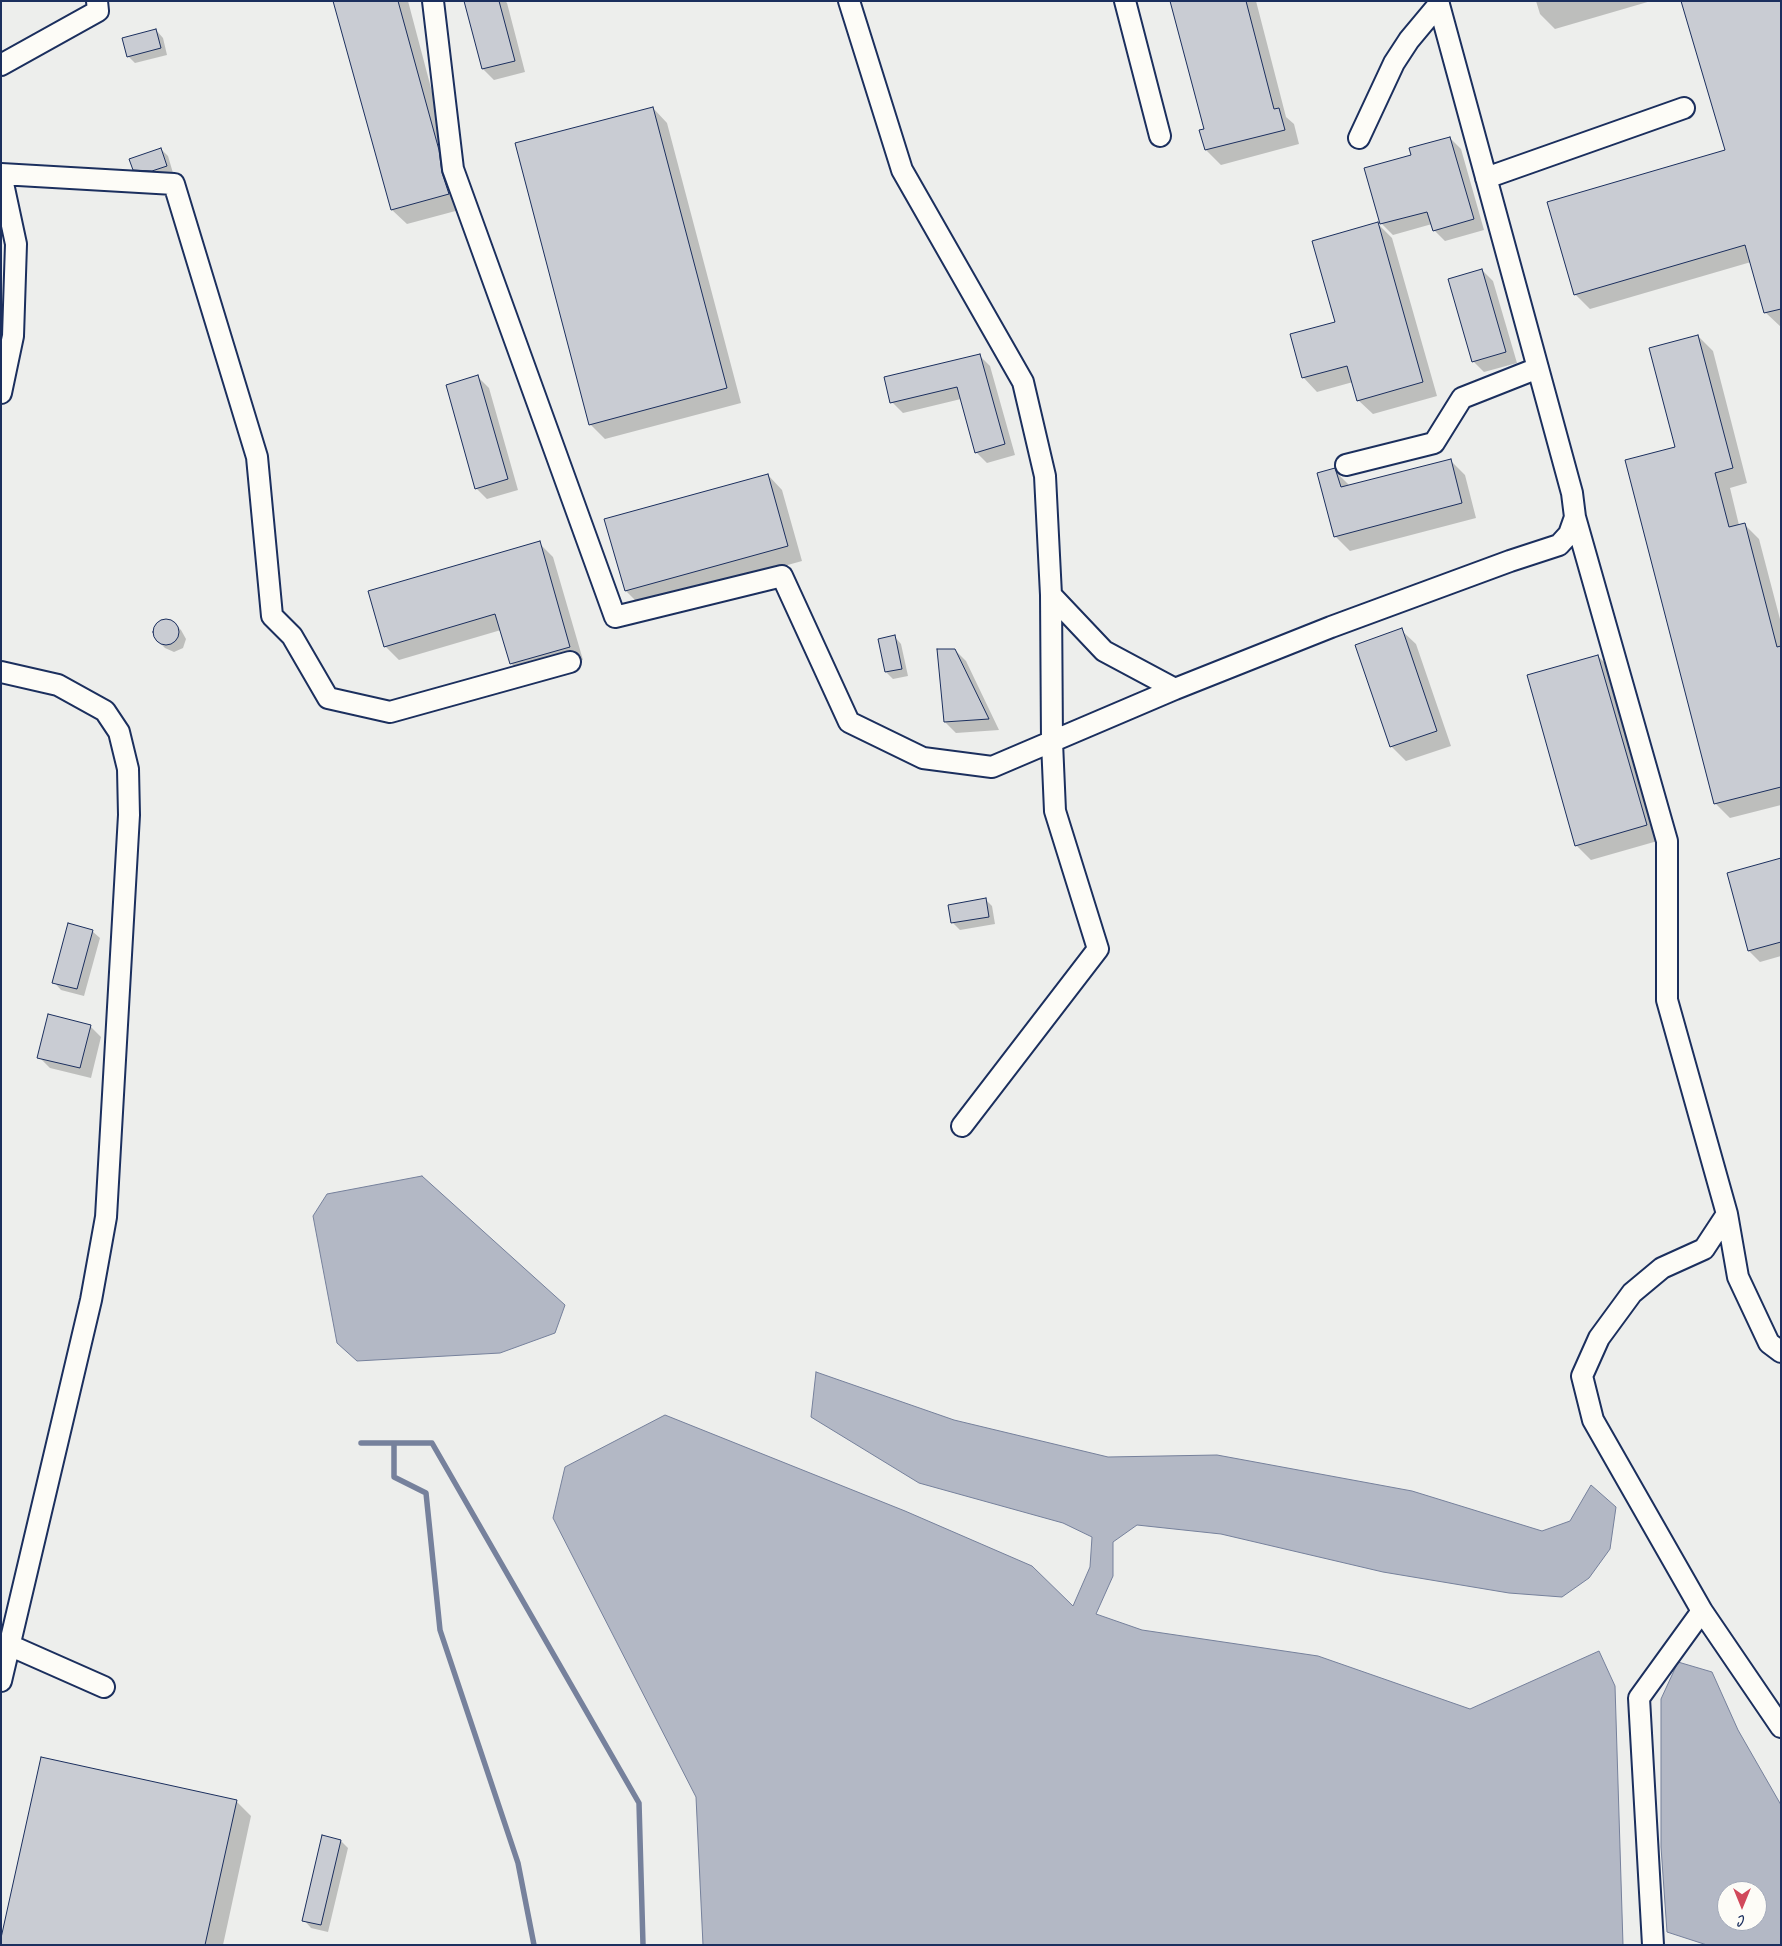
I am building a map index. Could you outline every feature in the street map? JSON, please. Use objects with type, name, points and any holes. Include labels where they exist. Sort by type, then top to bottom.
[{"type":"lane","points":[[1,65],[98,11],[97,1]]},
{"type":"lane","points":[[433,1],[453,168],[615,617],[782,576],[849,722],[924,758],[992,767],[1175,689],[1340,624],[1510,560],[1559,546],[1569,534],[1575,517]]},
{"type":"lane","points":[[849,1],[902,170],[1023,382],[1045,476],[1051,595],[1052,742],[1055,811],[1098,949],[962,1126]]},
{"type":"lane","points":[[1125,1],[1160,136]]},
{"type":"lane","points":[[1360,138],[1394,64],[1409,40],[1438,2]]},
{"type":"lane","points":[[1438,2],[1572,493],[1575,517],[1667,841],[1667,1000],[1727,1214],[1738,1277],[1769,1343],[1781,1352]]},
{"type":"lane","points":[[1486,178],[1684,108]]},
{"type":"lane","points":[[1,393],[13,336],[16,244],[1,174],[174,184],[257,457],[272,616],[292,636],[328,698],[390,712],[570,662]]},
{"type":"lane","points":[[1346,465],[1434,443],[1462,398],[1538,368]]},
{"type":"lane","points":[[1051,595],[1104,650],[1175,689]]},
{"type":"lane","points":[[1,672],[58,685],[105,711],[119,732],[126,760],[128,769],[129,815],[106,1216],[91,1300],[1,1681]]},
{"type":"lane","points":[[1727,1214],[1704,1249],[1662,1268],[1632,1293],[1599,1338],[1582,1376],[1593,1420],[1702,1611],[1781,1727]]},
{"type":"lane","points":[[1653,1945],[1639,1698],[1702,1611]]},
{"type":"lane","points":[[9,1645],[104,1687]]},
{"type":"shaded area","points":[[1,1],[1781,1],[1781,1945],[1,1945]]},
{"type":"shaded area","points":[[422,1176],[565,1305],[555,1333],[500,1353],[357,1361],[337,1343],[313,1216],[327,1194]]},
{"type":"shaded area","points":[[816,1372],[954,1420],[1108,1457],[1217,1455],[1412,1491],[1542,1531],[1570,1521],[1591,1485],[1616,1507],[1610,1549],[1589,1578],[1562,1597],[1509,1593],[1383,1572],[1221,1534],[1137,1525],[1113,1542],[1113,1576],[1096,1614],[1142,1630],[1318,1656],[1470,1709],[1599,1651],[1615,1686],[1623,1945],[703,1945],[696,1797],[553,1518],[565,1467],[665,1415],[905,1511],[1032,1566],[1073,1606],[1090,1567],[1092,1537],[1063,1523],[919,1483],[811,1417]]},
{"type":"shaded area","points":[[1678,1662],[1712,1672],[1738,1730],[1781,1805],[1781,1945],[1707,1945],[1667,1932],[1661,1847],[1661,1699]]},
{"type":"building","points":[[333,1],[398,1],[439,150],[442,173],[449,194],[391,210]]},
{"type":"building","points":[[464,1],[499,1],[515,61],[482,69]]},
{"type":"building","points":[[1170,1],[1246,1],[1274,109],[1279,108],[1285,130],[1205,150],[1199,130],[1204,129]]},
{"type":"building","points":[[1681,1],[1781,1],[1781,309],[1764,313],[1745,245],[1574,295],[1547,202],[1725,150]]},
{"type":"building","points":[[156,29],[161,48],[127,57],[122,38]]},
{"type":"building","points":[[653,107],[727,388],[589,425],[515,143]]},
{"type":"building","points":[[1450,137],[1474,219],[1433,231],[1427,212],[1380,224],[1364,168],[1411,155],[1409,148]]},
{"type":"building","points":[[161,148],[167,166],[152,171],[133,170],[129,159]]},
{"type":"building","points":[[1378,222],[1423,382],[1357,401],[1347,366],[1302,378],[1290,334],[1335,322],[1312,241]]},
{"type":"building","points":[[1482,269],[1506,352],[1472,362],[1448,279]]},
{"type":"building","points":[[1698,335],[1733,468],[1715,473],[1729,527],[1745,523],[1777,647],[1781,646],[1781,787],[1714,804],[1625,460],[1675,447],[1649,348]]},
{"type":"building","points":[[980,354],[1005,444],[975,453],[957,387],[890,403],[884,377]]},
{"type":"building","points":[[478,375],[508,479],[475,489],[446,385]]},
{"type":"building","points":[[1451,459],[1462,503],[1334,537],[1317,473],[1335,468],[1341,487]]},
{"type":"building","points":[[768,474],[788,546],[625,591],[604,519]]},
{"type":"building","points":[[540,541],[570,647],[510,664],[495,614],[384,647],[368,591]]},
{"type":"building","points":[[166,619],[175,623],[179,632],[175,641],[166,645],[157,641],[153,632],[157,623]]},
{"type":"building","points":[[1402,628],[1437,731],[1390,747],[1355,645]]},
{"type":"building","points":[[895,635],[902,669],[885,672],[878,639]]},
{"type":"building","points":[[937,649],[955,649],[989,719],[944,722]]},
{"type":"building","points":[[1598,655],[1647,825],[1575,846],[1527,675]]},
{"type":"building","points":[[1781,858],[1781,942],[1748,951],[1727,873]]},
{"type":"building","points":[[986,898],[989,917],[951,923],[948,905]]},
{"type":"building","points":[[68,923],[93,930],[77,989],[52,983]]},
{"type":"building","points":[[48,1014],[91,1025],[80,1068],[37,1058]]},
{"type":"building","points":[[41,1757],[237,1800],[205,1945],[1,1945]]},
{"type":"building","points":[[322,1835],[341,1840],[321,1925],[302,1921]]},
{"type":"waterway","points":[[361,1443],[432,1443],[639,1803],[643,1945]]},
{"type":"waterway","points":[[394,1443],[394,1477],[426,1493],[440,1630],[518,1863],[534,1945]]}]
